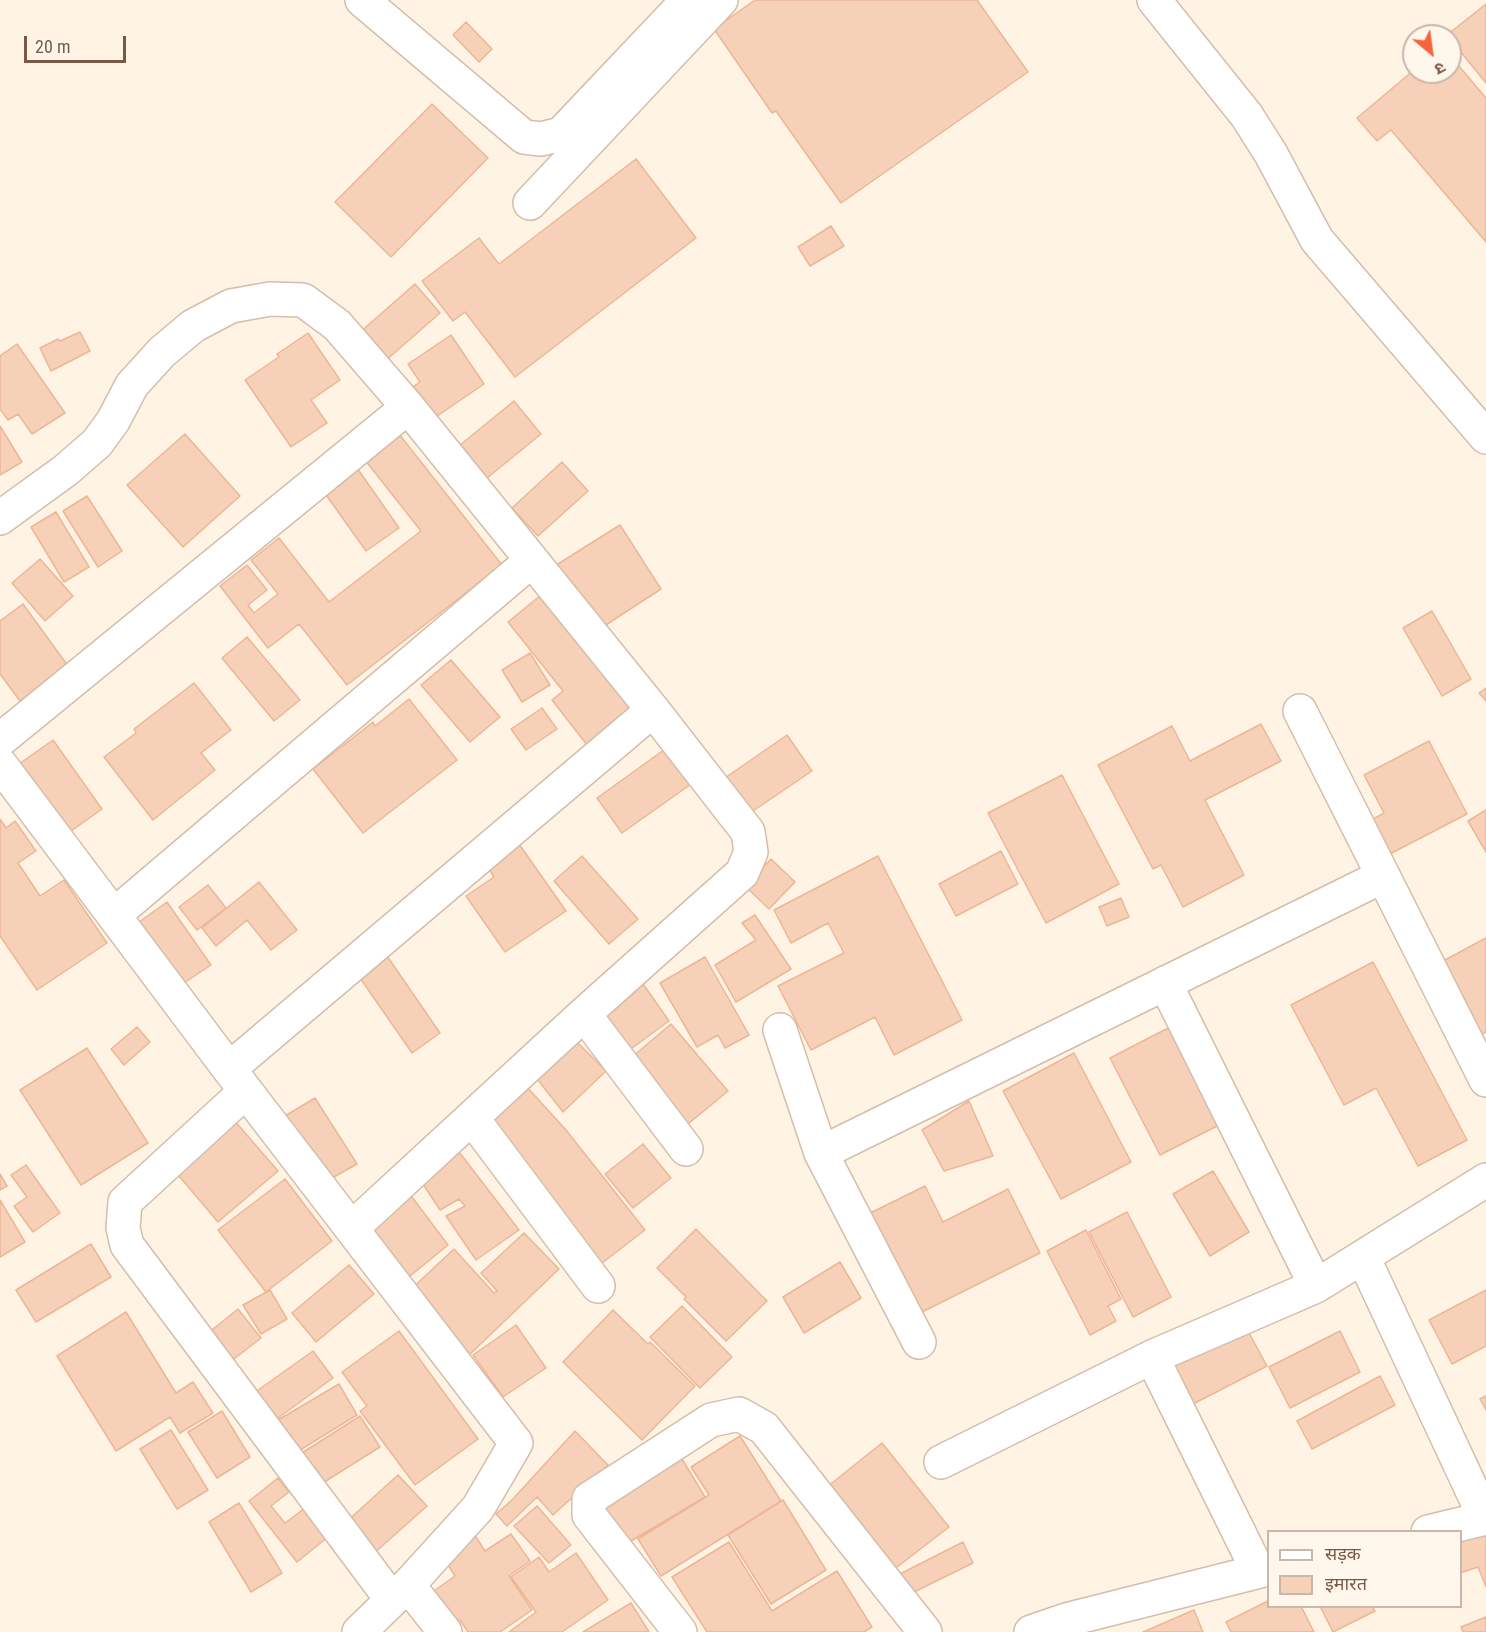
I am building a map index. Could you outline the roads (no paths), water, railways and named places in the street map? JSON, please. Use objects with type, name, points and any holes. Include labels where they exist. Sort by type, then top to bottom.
[{"type":"street","points":[[362,0],[524,137],[541,139],[561,134],[688,0]]},
{"type":"street","points":[[530,202],[721,0]]},
{"type":"street","points":[[1154,0],[1247,116],[1271,154],[1317,240],[1486,437]]},
{"type":"street","points":[[0,518],[66,470],[97,442],[132,385],[162,352],[193,326],[231,306],[270,299],[303,300],[337,325],[408,406],[653,710],[748,832],[751,852],[742,873],[584,1014],[352,1228]]},
{"type":"street","points":[[0,740],[408,406]]},
{"type":"street","points":[[114,915],[531,561]]},
{"type":"street","points":[[445,1632],[400,1592],[127,1245],[123,1228],[125,1202],[237,1080],[653,710]]},
{"type":"street","points":[[1300,711],[1486,1080]]},
{"type":"street","points":[[0,764],[237,1080],[516,1443],[478,1508],[400,1592],[359,1632]]},
{"type":"street","points":[[820,1153],[1383,876]]},
{"type":"street","points":[[1165,983],[1316,1286]]},
{"type":"street","points":[[584,1014],[686,1149]]},
{"type":"street","points":[[780,1030],[820,1153],[919,1342]]},
{"type":"street","points":[[472,1118],[598,1286]]},
{"type":"street","points":[[941,1462],[1152,1357],[1316,1286],[1486,1180]]},
{"type":"street","points":[[1363,1257],[1485,1518],[1436,1530]]},
{"type":"street","points":[[1031,1632],[1066,1620],[1263,1570],[1152,1357]]},
{"type":"street","points":[[681,1632],[589,1515],[589,1499],[711,1420],[739,1414],[764,1428],[925,1632]]}]
